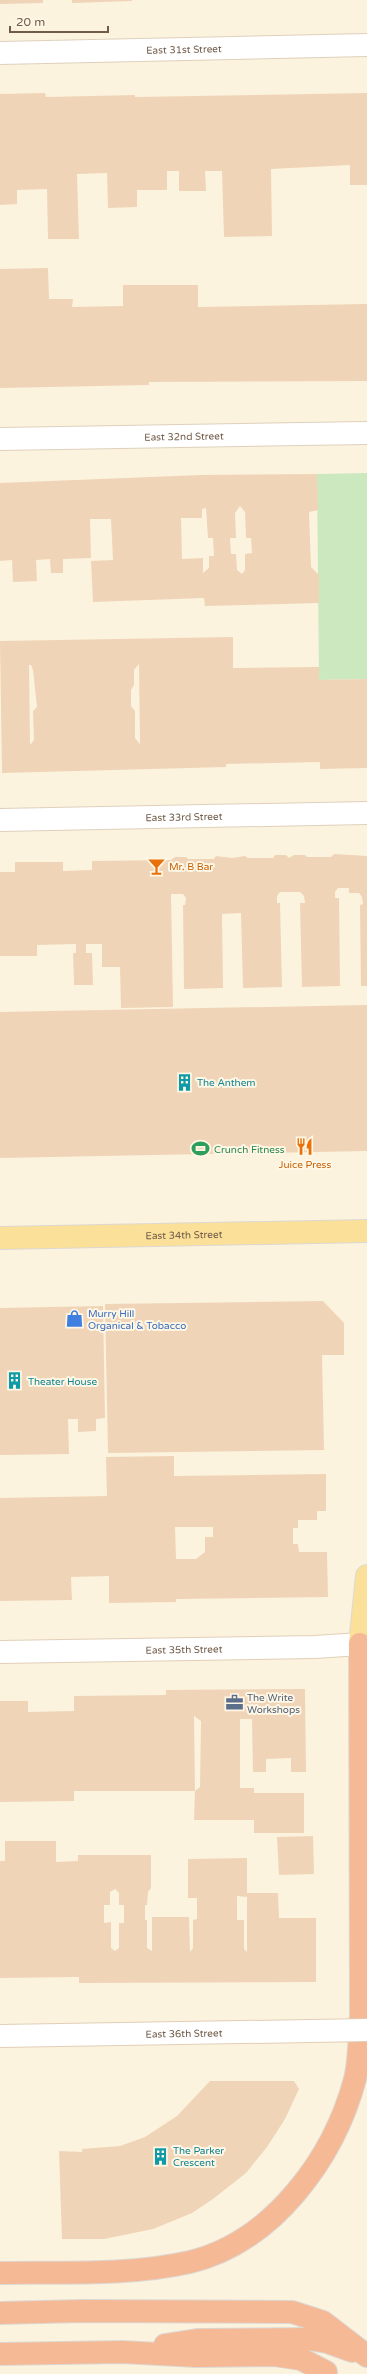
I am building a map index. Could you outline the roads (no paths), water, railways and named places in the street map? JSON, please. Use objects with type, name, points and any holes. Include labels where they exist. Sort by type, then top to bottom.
[{"type":"highway","points":[[0,2273],[117,2272],[142,2270],[191,2261],[221,2250],[262,2224],[281,2208],[326,2150],[341,2119],[355,2077],[361,2016],[364,1644]]},
{"type":"highway","points":[[0,2313],[82,2311],[292,2312],[323,2322],[367,2357]]},
{"type":"highway","points":[[122,2352],[197,2340],[286,2339],[327,2342],[343,2346],[367,2357]]},
{"type":"highway","points":[[286,2339],[304,2347],[321,2371]]},
{"type":"highway","points":[[0,2354],[122,2352],[196,2356],[274,2355],[301,2359],[321,2371]]},
{"type":"main road","name":"East 34th Street","points":[[0,1238],[367,1231]]},
{"type":"main road","points":[[364,1644],[367,1576]]},
{"type":"street","name":"East 31st Street","points":[[0,52],[367,45]]},
{"type":"street","name":"East 32nd Street","points":[[0,439],[367,433]]},
{"type":"street","name":"East 33rd Street","points":[[0,820],[367,813]]},
{"type":"street","name":"East 35th Street","points":[[0,1652],[315,1647],[364,1644]]},
{"type":"street","name":"East 36th Street","points":[[0,2036],[367,2030]]},
{"type":"place","name":"Mr. B Bar","points":[[156,866]]},
{"type":"place","name":"The Anthem","points":[[184,1082]]},
{"type":"place","name":"Juice Press","points":[[305,1147]]},
{"type":"place","name":"Crunch Fitness","points":[[201,1149]]},
{"type":"place","name":"Murry Hill Organical & Tobacco","points":[[75,1319]]},
{"type":"place","name":"Theater House","points":[[15,1381]]},
{"type":"place","name":"The Write Workshops","points":[[234,1703]]},
{"type":"place","name":"The Parker Crescent","points":[[160,2156]]}]
